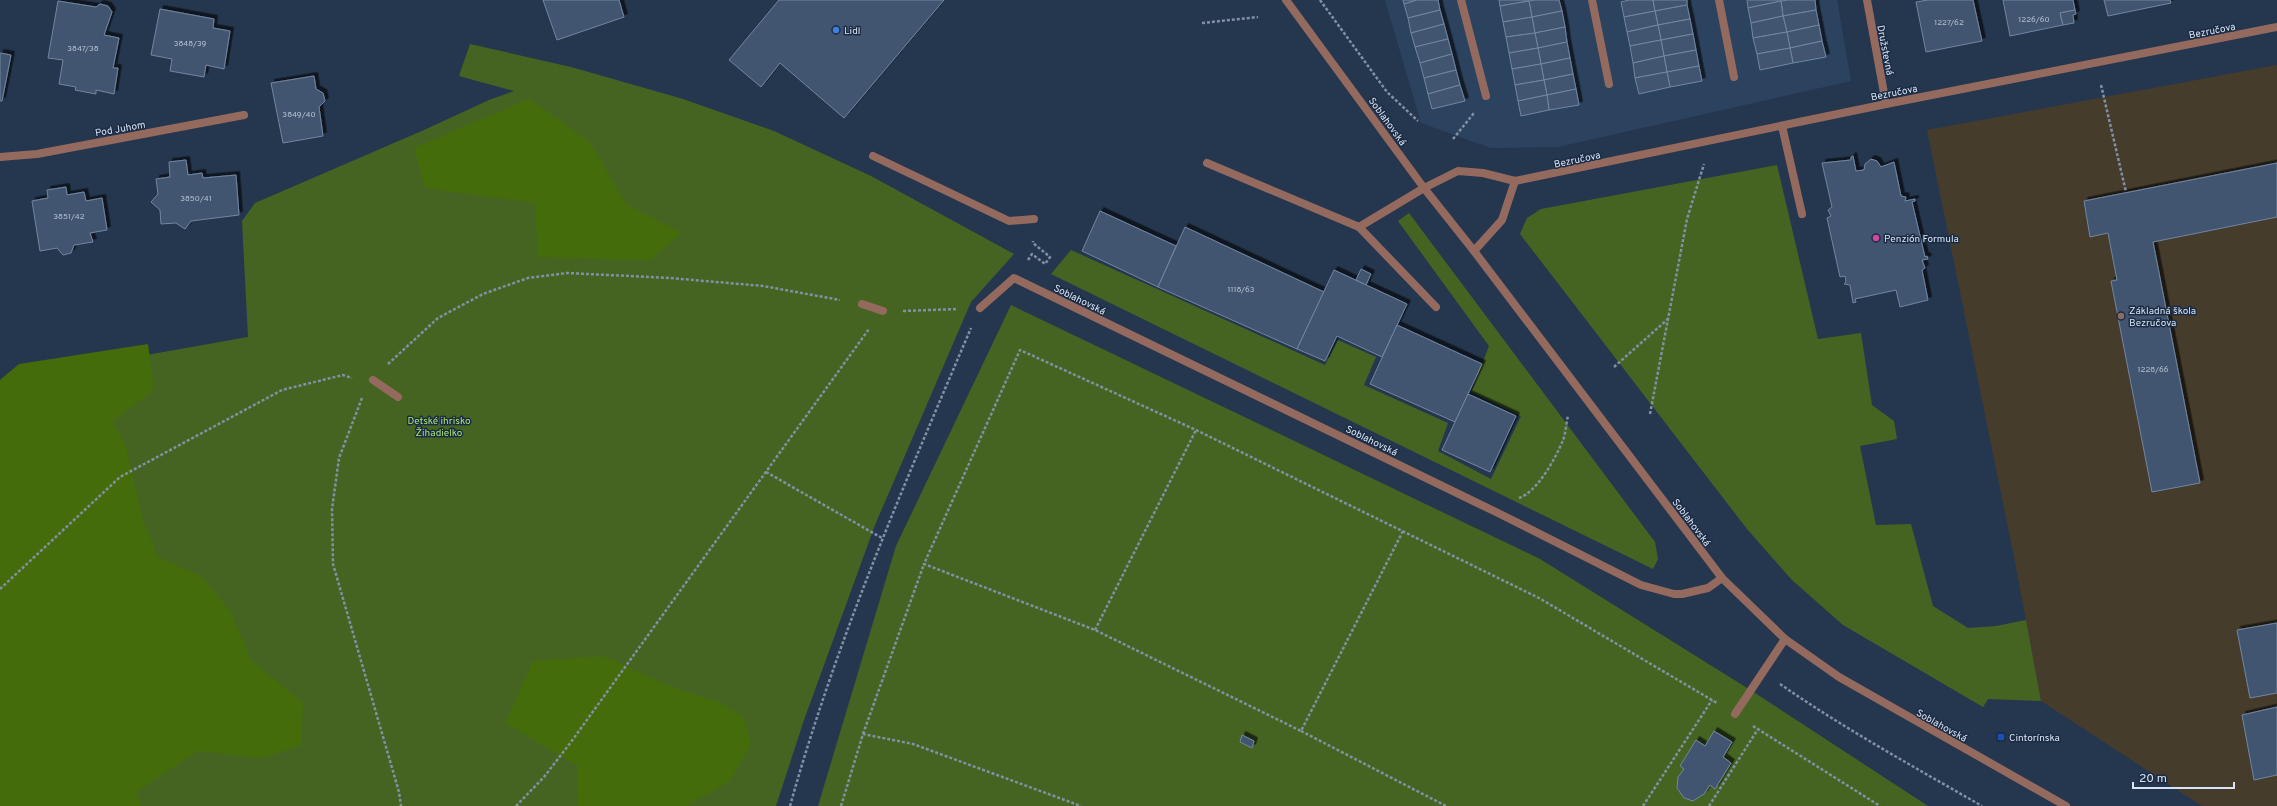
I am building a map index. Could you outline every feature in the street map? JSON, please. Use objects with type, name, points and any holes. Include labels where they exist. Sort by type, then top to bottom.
[{"type":"street","name":"Soblahovská","points":[[1286,0],[1424,188],[1474,251],[1722,578],[1785,639],[1839,677],[1896,711],[2066,806]]},
{"type":"street","points":[[1461,0],[1486,96]]},
{"type":"street","points":[[1592,0],[1609,84]]},
{"type":"street","points":[[1719,0],[1734,77]]},
{"type":"street","name":"Družstevná","points":[[1867,0],[1886,104]]},
{"type":"street","name":"Bezručova","points":[[1359,227],[1424,188],[1458,171],[1483,173],[1515,182],[1886,104],[2277,27]]},
{"type":"street","name":"Pod Juhom","points":[[0,157],[37,154],[244,115]]},
{"type":"street","points":[[1782,126],[1802,214]]},
{"type":"street","points":[[873,156],[1009,221],[1034,219]]},
{"type":"street","points":[[1207,163],[1359,227],[1436,307]]},
{"type":"street","points":[[1474,251],[1502,220],[1515,182]]},
{"type":"street","name":"Soblahovská","points":[[980,308],[1014,278],[1500,514],[1641,585],[1674,594],[1682,594],[1708,588],[1722,578]]},
{"type":"street","points":[[862,304],[883,311]]},
{"type":"street","points":[[371,382],[398,397]]},
{"type":"street","points":[[1735,714],[1785,639]]},
{"type":"path","points":[[1320,0],[1387,92],[1418,121]]},
{"type":"path","points":[[1202,23],[1258,17]]},
{"type":"path","points":[[2101,84],[2126,192]]},
{"type":"path","points":[[1453,139],[1486,96]]},
{"type":"path","points":[[1650,414],[1687,219],[1705,160]]},
{"type":"path","points":[[1032,254],[1045,264],[1050,257],[1033,243]]},
{"type":"path","points":[[401,806],[399,792],[333,564],[332,509],[339,458],[356,408],[371,382],[408,344],[438,318],[483,294],[528,278],[567,273],[686,279],[763,286],[862,304]]},
{"type":"path","points":[[516,806],[544,777],[572,742],[883,311],[980,308],[882,538],[820,711],[790,806]]},
{"type":"path","points":[[1614,367],[1669,318]]},
{"type":"path","points":[[841,806],[863,734],[924,564],[1020,350],[1196,430],[1539,598],[1735,714],[1880,806]]},
{"type":"path","points":[[0,589],[120,477],[282,390],[343,375],[371,382]]},
{"type":"path","points":[[1500,514],[1511,501],[1526,496],[1543,477],[1564,439],[1568,416]]},
{"type":"path","points":[[1095,630],[1196,430]]},
{"type":"path","points":[[766,472],[882,538]]},
{"type":"path","points":[[1301,731],[1403,531]]},
{"type":"path","points":[[924,564],[1095,630],[1301,731],[1446,806]]},
{"type":"path","points":[[1778,682],[1818,710],[1982,806]]},
{"type":"path","points":[[1643,806],[1712,700]]},
{"type":"path","points":[[1710,806],[1758,730]]},
{"type":"path","points":[[863,734],[913,744],[1081,806]]},
{"type":"shaded area","points":[[1385,0],[1837,0],[1851,81],[1558,147],[1491,148],[1421,123]]},
{"type":"shaded area","name":"Základná škola Bezručova","points":[[2277,65],[2277,806],[2202,806],[2041,701],[2015,562],[1927,130]]},
{"type":"green space","name":"Detské ihrisko Žihadielko","points":[[470,44],[571,67],[683,99],[774,131],[871,176],[1014,254],[971,302],[875,525],[804,720],[776,806],[0,806],[124,359],[248,337],[242,221],[255,203],[424,130],[489,100],[514,91],[459,76]]},
{"type":"green space","points":[[529,99],[590,142],[626,204],[682,233],[650,260],[538,257],[535,203],[425,188],[414,148]]},
{"type":"green space","points":[[1777,165],[1818,339],[1861,333],[1872,405],[1894,421],[1897,439],[1860,446],[1876,525],[1911,524],[1933,606],[1968,628],[1996,626],[2026,620],[2041,701],[1988,699],[1983,707],[1843,625],[1792,580],[1747,529],[1520,234],[1527,218],[1541,209]]},
{"type":"green space","points":[[1409,213],[1655,542],[1658,559],[1653,569],[1051,274],[1071,250],[1325,365],[1338,340],[1376,357],[1364,385],[1448,423],[1438,451],[1491,479],[1521,416],[1471,392],[1489,346],[1398,221]]},
{"type":"green space","points":[[1011,305],[1540,559],[1752,691],[1928,806],[818,806],[896,546]]},
{"type":"green space","points":[[148,344],[154,390],[112,422],[125,443],[142,517],[158,557],[201,576],[231,612],[251,660],[303,703],[301,746],[262,758],[198,751],[136,792],[142,806],[0,806],[0,380],[19,364]]},
{"type":"green space","points":[[603,656],[672,687],[719,702],[744,718],[751,744],[730,781],[686,806],[578,806],[577,765],[505,723],[533,661]]},
{"type":"building","points":[[543,0],[619,0],[624,17],[557,40]]},
{"type":"building","name":"Lidl","points":[[779,0],[944,0],[844,118],[780,63],[761,87],[729,60]]},
{"type":"building","points":[[1403,0],[1417,0],[1404,4]]},
{"type":"building","points":[[1417,0],[1438,0],[1440,10],[1408,18],[1404,4]]},
{"type":"building","points":[[1499,0],[1528,0],[1529,1],[1500,6]]},
{"type":"building","points":[[1559,0],[1562,11],[1532,17],[1529,1]]},
{"type":"building","points":[[1629,0],[1653,0],[1655,11],[1624,17],[1621,2]]},
{"type":"building","points":[[1653,0],[1687,0],[1687,5],[1655,11]]},
{"type":"building","points":[[1747,0],[1781,0],[1781,1],[1748,8]]},
{"type":"building","points":[[1815,0],[1816,10],[1783,16],[1781,1]]},
{"type":"building","points":[[1928,0],[1973,0],[1982,41],[1926,52],[1916,2]]},
{"type":"building","points":[[2003,0],[2073,0],[2075,10],[2060,13],[2063,25],[2010,36]]},
{"type":"building","points":[[2104,0],[2170,0],[2171,3],[2108,16]]},
{"type":"building","points":[[58,1],[96,7],[100,4],[108,6],[112,12],[104,35],[119,38],[113,68],[118,68],[114,94],[96,90],[96,94],[75,90],[76,87],[59,84],[63,60],[48,58]]},
{"type":"building","points":[[1529,1],[1532,17],[1503,22],[1500,6]]},
{"type":"building","points":[[1781,1],[1783,16],[1751,23],[1748,8]]},
{"type":"building","points":[[1687,5],[1690,19],[1658,25],[1655,11]]},
{"type":"building","points":[[160,9],[214,19],[213,28],[230,31],[224,69],[206,65],[204,77],[170,71],[172,59],[151,55]]},
{"type":"building","points":[[1440,10],[1444,24],[1411,33],[1408,18]]},
{"type":"building","points":[[1816,10],[1819,25],[1787,32],[1783,16]]},
{"type":"building","points":[[2075,10],[2076,14],[2073,15],[2074,23],[2063,25],[2060,13]]},
{"type":"building","points":[[1562,11],[1565,27],[1535,33],[1532,17]]},
{"type":"building","points":[[1655,11],[1658,25],[1627,32],[1624,17]]},
{"type":"building","points":[[1783,16],[1787,32],[1753,38],[1751,23]]},
{"type":"building","points":[[1532,17],[1535,33],[1506,37],[1503,22]]},
{"type":"building","points":[[1690,19],[1693,34],[1661,40],[1658,25]]},
{"type":"building","points":[[1444,24],[1448,39],[1415,47],[1411,33]]},
{"type":"building","points":[[1658,25],[1661,40],[1630,46],[1627,32]]},
{"type":"building","points":[[1819,25],[1822,41],[1790,48],[1787,32]]},
{"type":"building","points":[[1565,27],[1567,42],[1538,48],[1535,33]]},
{"type":"building","points":[[1787,32],[1790,48],[1757,54],[1753,38]]},
{"type":"building","points":[[1535,33],[1538,48],[1509,53],[1506,37]]},
{"type":"building","points":[[1693,34],[1696,50],[1664,56],[1661,40]]},
{"type":"building","points":[[1448,39],[1452,54],[1420,63],[1415,47]]},
{"type":"building","points":[[1661,40],[1664,56],[1633,63],[1630,46]]},
{"type":"building","points":[[1822,41],[1826,57],[1793,63],[1790,48]]},
{"type":"building","points":[[1567,42],[1570,58],[1541,64],[1538,48]]},
{"type":"building","points":[[1538,48],[1541,64],[1512,69],[1509,53]]},
{"type":"building","points":[[1790,48],[1793,63],[1760,70],[1757,54]]},
{"type":"building","points":[[1696,50],[1699,66],[1667,72],[1664,56]]},
{"type":"building","points":[[0,53],[11,55],[2,101],[0,101]]},
{"type":"building","points":[[1452,54],[1456,70],[1424,78],[1420,63]]},
{"type":"building","points":[[1664,56],[1667,72],[1635,78],[1633,63]]},
{"type":"building","points":[[1570,58],[1573,74],[1544,80],[1541,64]]},
{"type":"building","points":[[1541,64],[1544,80],[1515,85],[1512,69]]},
{"type":"building","points":[[1699,66],[1702,81],[1670,87],[1667,72]]},
{"type":"building","points":[[1456,70],[1460,85],[1428,94],[1424,78]]},
{"type":"building","points":[[1667,72],[1670,87],[1639,94],[1635,78]]},
{"type":"building","points":[[1573,74],[1576,89],[1547,95],[1544,80]]},
{"type":"building","points":[[314,76],[316,89],[323,93],[325,101],[319,107],[323,136],[283,143],[271,83]]},
{"type":"building","points":[[1544,80],[1547,95],[1518,101],[1515,85]]},
{"type":"building","points":[[1460,85],[1465,101],[1432,109],[1428,94]]},
{"type":"building","points":[[1576,89],[1579,105],[1549,110],[1547,95]]},
{"type":"building","points":[[1547,95],[1549,110],[1521,116],[1518,101]]},
{"type":"building","name":"Penzión Formula","points":[[1853,156],[1856,171],[1864,170],[1865,164],[1871,159],[1877,161],[1881,167],[1894,162],[1901,196],[1906,197],[1905,201],[1915,199],[1915,201],[1912,202],[1925,257],[1927,256],[1928,259],[1922,260],[1925,268],[1922,270],[1928,300],[1900,307],[1896,290],[1855,299],[1856,302],[1853,303],[1850,285],[1844,284],[1846,282],[1845,276],[1840,277],[1827,218],[1831,216],[1828,210],[1832,207],[1822,163],[1851,160],[1851,157]]},
{"type":"building","points":[[186,160],[188,175],[202,173],[203,178],[236,175],[239,215],[191,221],[185,229],[176,223],[161,224],[160,210],[151,202],[158,194],[156,179],[170,177],[169,162]]},
{"type":"building","points":[[2277,163],[2277,217],[2153,242],[2200,483],[2152,492],[2111,281],[2117,280],[2108,233],[2090,237],[2084,201]]},
{"type":"building","points":[[66,187],[67,195],[84,192],[86,201],[102,198],[107,230],[90,233],[93,242],[74,245],[71,253],[63,255],[57,248],[40,251],[32,201],[48,198],[47,190]]},
{"type":"building","points":[[1100,211],[1176,246],[1158,287],[1082,251]]},
{"type":"building","points":[[1185,227],[1324,292],[1297,349],[1158,287]]},
{"type":"building","points":[[1361,269],[1371,274],[1366,285],[1356,280]]},
{"type":"building","points":[[1334,270],[1407,304],[1382,357],[1337,336],[1325,361],[1297,349]]},
{"type":"building","points":[[1397,325],[1482,364],[1455,422],[1370,384]]},
{"type":"building","points":[[1468,394],[1516,416],[1490,472],[1442,450]]},
{"type":"building","points":[[2277,623],[2277,693],[2250,698],[2237,630]]},
{"type":"building","points":[[2277,707],[2277,775],[2254,780],[2242,715]]},
{"type":"building","points":[[1714,731],[1732,742],[1723,757],[1731,763],[1715,789],[1710,785],[1704,794],[1693,801],[1684,798],[1677,788],[1678,777],[1684,769],[1680,766],[1696,740],[1705,746]]},
{"type":"building","points":[[1242,735],[1254,741],[1252,748],[1240,742]]},
{"type":"place","name":"Lidl","points":[[836,30]]},
{"type":"place","name":"Penzión Formula","points":[[1876,238]]},
{"type":"place","name":"Základná škola Bezručova","points":[[2121,316]]},
{"type":"place","name":"Cintorínska","points":[[2001,737]]}]
